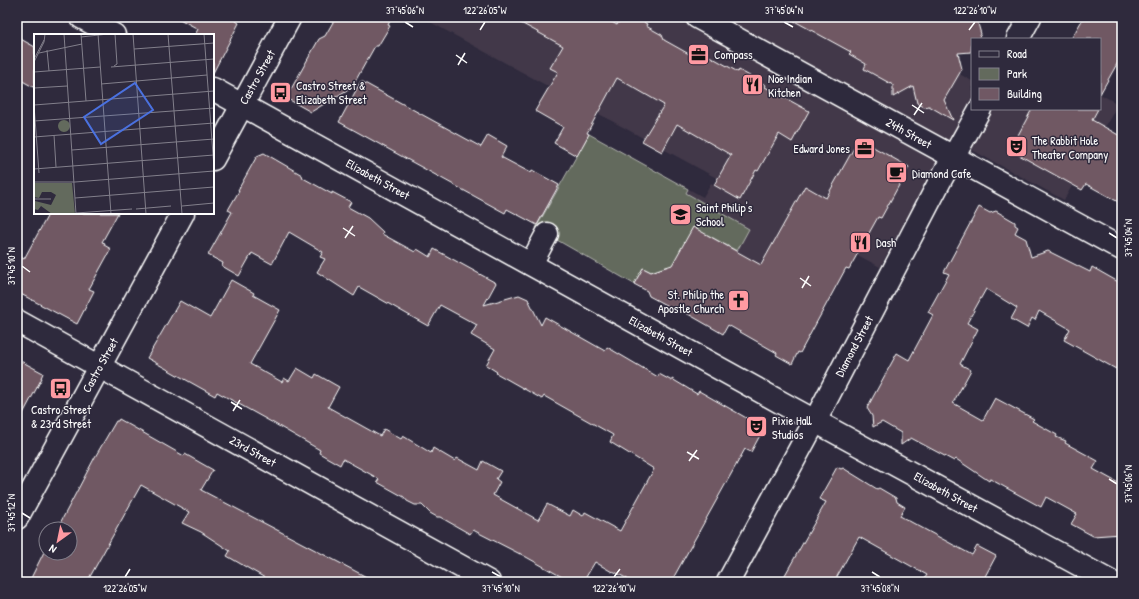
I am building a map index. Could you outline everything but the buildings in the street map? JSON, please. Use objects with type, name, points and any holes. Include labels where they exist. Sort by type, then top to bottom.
[{"type":"street","points":[[81,17],[112,34]]},
{"type":"street","name":"Castro Street","points":[[214,157],[290,17]]},
{"type":"street","name":"24th Street","points":[[697,17],[1122,249]]},
{"type":"street","points":[[1019,38],[1030,17]]},
{"type":"street","name":"Elizabeth Street","points":[[214,90],[815,421],[1111,582]]},
{"type":"street","name":"Diamond Street","points":[[728,582],[815,421],[953,157],[979,110]]},
{"type":"street","name":"Castro Street","points":[[17,518],[182,214]]},
{"type":"street","points":[[531,264],[547,234]]},
{"type":"street","name":"23rd Street","points":[[17,321],[489,582]]},
{"type":"shaded area","points":[[421,17],[903,17],[892,37],[971,80],[971,110],[1101,110],[1101,95],[1118,104],[1064,200],[950,138],[880,267],[809,229],[761,265],[712,237],[673,309],[649,296],[647,291],[536,228],[589,134],[703,197],[711,183],[740,200],[744,193]]},
{"type":"green space","points":[[589,134],[688,189],[686,193],[749,229],[737,251],[706,234],[689,265],[669,272],[662,268],[651,272],[643,268],[634,284],[536,228]]},
{"type":"place","name":"Compass","points":[[698,54]]},
{"type":"place","name":"Noe Indian Kitchen","points":[[752,85]]},
{"type":"place","name":"Castro Street & Elizabeth Street","points":[[281,92]]},
{"type":"place","name":"The Rabbit Hole Theater Company","points":[[1016,147]]},
{"type":"place","name":"Edward Jones","points":[[865,148]]},
{"type":"place","name":"Diamond Cafe","points":[[897,173]]},
{"type":"place","name":"Saint Philip's School","points":[[681,214]]},
{"type":"place","name":"Dash","points":[[861,242]]},
{"type":"place","name":"St. Philip the Apostle Church","points":[[739,301]]},
{"type":"place","name":"Castro Street & 23rd Street","points":[[61,388]]},
{"type":"place","name":"Pixie Hall Studios","points":[[757,427]]}]
